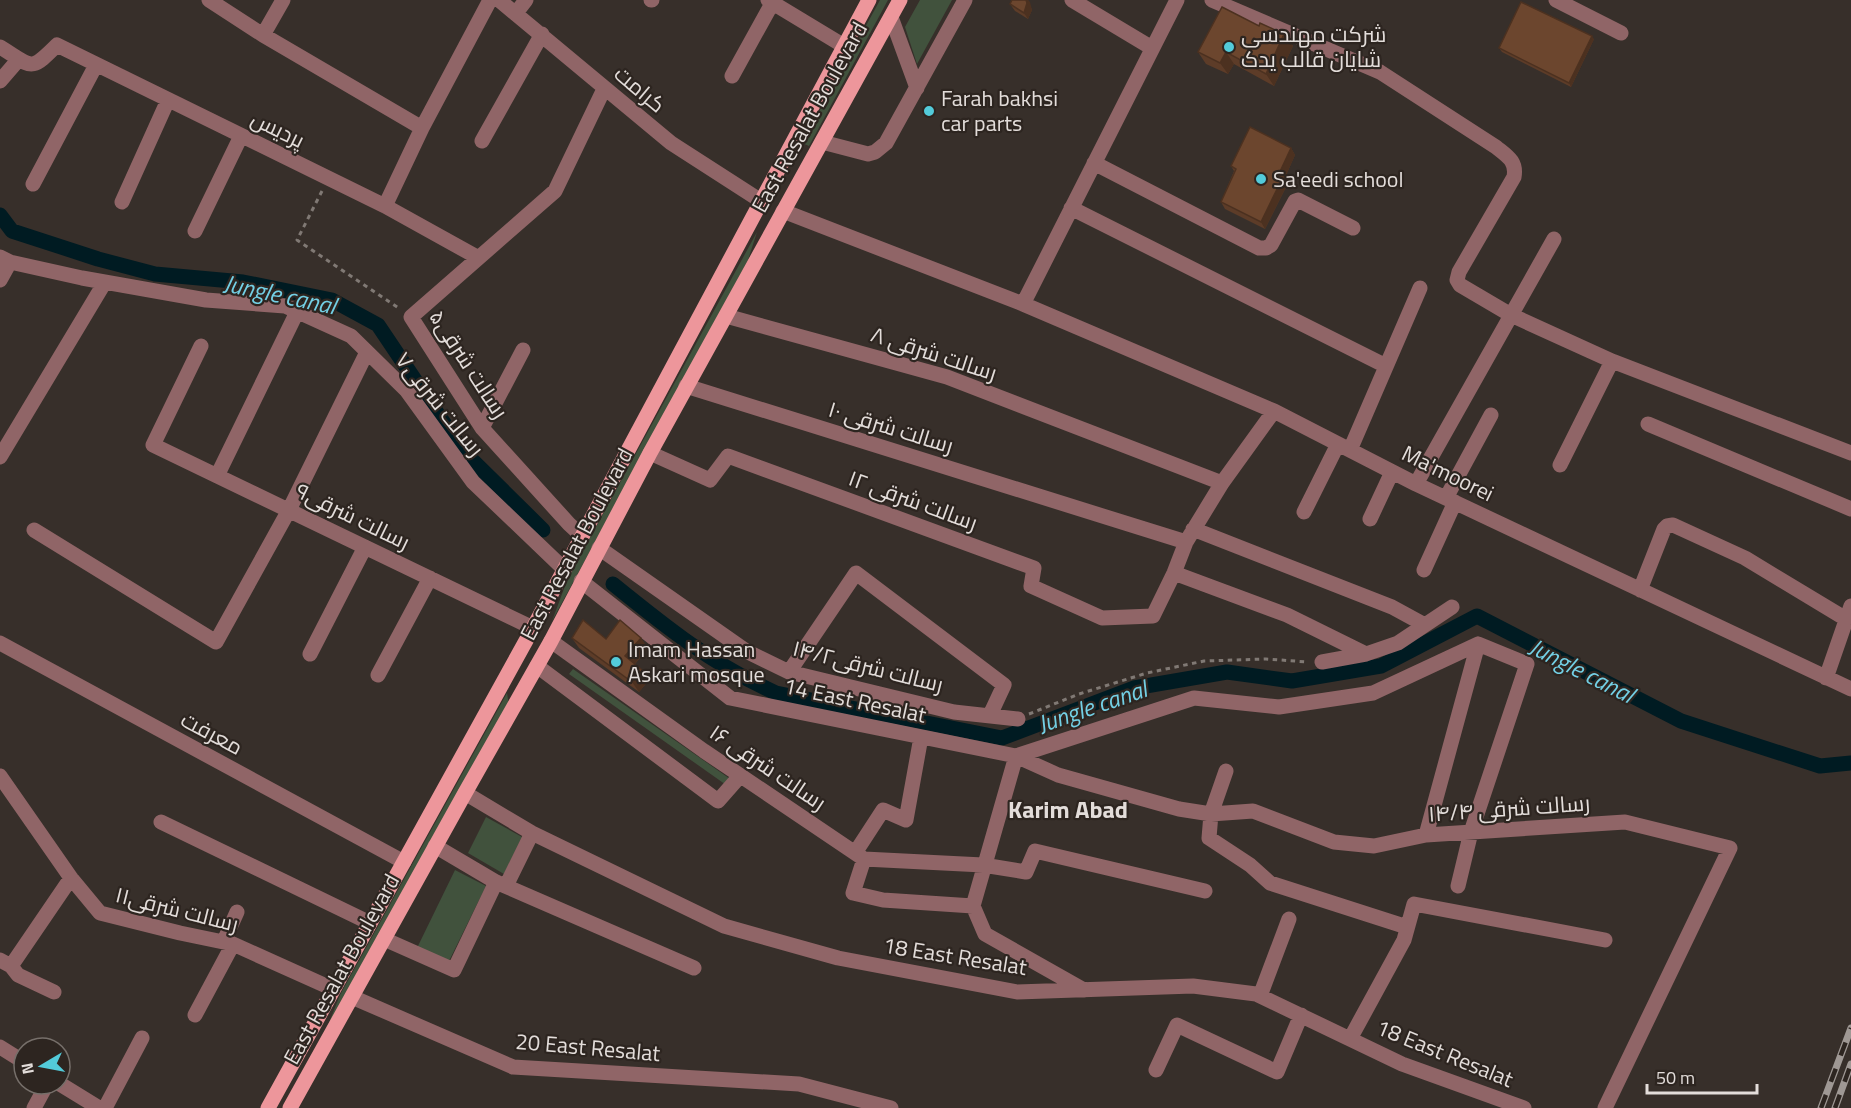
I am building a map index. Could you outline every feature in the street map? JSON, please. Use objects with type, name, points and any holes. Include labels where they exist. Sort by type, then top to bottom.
[{"type":"main road","name":"East Resalat Boulevard","points":[[268,1108],[533,628],[869,0]]},
{"type":"main road","name":"East Resalat Boulevard","points":[[290,1108],[551,641],[686,386],[900,0]]},
{"type":"main road","points":[[632,443],[650,453]]},
{"type":"main road","points":[[298,1052],[315,1062]]},
{"type":"street","points":[[209,0],[422,128]]},
{"type":"street","points":[[264,35],[283,0]]},
{"type":"street","points":[[385,206],[422,128],[490,0]]},
{"type":"street","name":"کرامت","points":[[499,0],[671,143],[761,201]]},
{"type":"street","points":[[516,14],[526,0]]},
{"type":"street","points":[[822,141],[861,153],[875,152],[886,143],[965,0]]},
{"type":"street","points":[[1072,0],[1152,48]]},
{"type":"street","points":[[1023,304],[1177,0]]},
{"type":"street","points":[[1212,0],[1380,72],[1513,160],[1514,177],[1459,272],[1457,280],[1460,285],[1511,315],[1612,361],[1851,453]]},
{"type":"street","points":[[1556,0],[1621,33]]},
{"type":"street","points":[[732,76],[772,1],[844,46]]},
{"type":"street","points":[[891,17],[917,88]]},
{"type":"street","points":[[482,141],[542,34]]},
{"type":"street","name":"پردیس","points":[[19,59],[31,65],[38,64],[57,45],[385,206],[477,257]]},
{"type":"street","points":[[0,47],[19,59],[0,81]]},
{"type":"street","points":[[33,184],[96,65]]},
{"type":"street","points":[[411,316],[555,191],[604,88]]},
{"type":"street","points":[[122,202],[168,100]]},
{"type":"street","points":[[195,231],[241,136]]},
{"type":"street","points":[[1094,163],[1259,248],[1266,248],[1270,245],[1295,201],[1298,200],[1353,228]]},
{"type":"street","points":[[1071,208],[1386,366]]},
{"type":"street","name":"Ma'moorei","points":[[783,211],[1023,304],[1274,411],[1416,484],[1851,690]]},
{"type":"street","points":[[1416,484],[1554,239]]},
{"type":"street","points":[[0,280],[5,259]]},
{"type":"street","name":"رسالت شرقی۷","points":[[5,259],[105,282],[206,300],[285,306],[351,336],[407,391],[473,483],[564,569]]},
{"type":"street","points":[[0,457],[105,282]]},
{"type":"street","points":[[1304,513],[1344,447],[1386,366],[1420,288]]},
{"type":"street","points":[[217,476],[297,312]]},
{"type":"street","name":"رسالت شرقی۵","points":[[411,316],[482,428],[568,524],[582,536]]},
{"type":"street","name":"رسالت شرقی ۸","points":[[726,316],[947,377],[1222,483]]},
{"type":"street","name":"رسالت شرقی۹","points":[[201,346],[153,445],[533,628]]},
{"type":"street","points":[[482,428],[523,350]]},
{"type":"street","points":[[33,530],[216,642],[289,510],[367,352]]},
{"type":"street","points":[[1560,465],[1612,361]]},
{"type":"street","name":"رسالت شرقی ۱۰","points":[[686,386],[1084,510],[1189,535],[1392,607],[1425,625]]},
{"type":"street","points":[[1274,411],[1222,483],[1189,535],[1174,573],[1287,615],[1366,654]]},
{"type":"street","points":[[1424,570],[1451,500],[1491,415]]},
{"type":"street","points":[[1648,424],[1851,509]]},
{"type":"street","name":"رسالت شرقی ۱۲","points":[[650,453],[710,480],[728,456],[1034,568],[1031,586],[1102,618],[1153,616],[1174,573]]},
{"type":"street","points":[[1370,519],[1392,472]]},
{"type":"street","points":[[1640,590],[1667,526],[1673,525],[1745,558],[1849,612],[1826,678]]},
{"type":"street","points":[[310,654],[365,547]]},
{"type":"street","name":"رسالت شرقی۱۴/۲","points":[[599,548],[746,651],[789,672],[954,711],[1018,718]]},
{"type":"street","points":[[789,672],[856,573],[1004,685],[990,716]]},
{"type":"street","points":[[378,675],[430,578]]},
{"type":"street","name":"14 East Resalat","points":[[581,581],[730,698],[1016,756]]},
{"type":"street","points":[[1322,662],[1366,654],[1398,643],[1452,607]]},
{"type":"street","name":"رسالت شرقی ۱۶","points":[[551,641],[740,776],[860,856]]},
{"type":"street","name":"معرفت","points":[[0,643],[404,862]]},
{"type":"street","points":[[1426,835],[1478,644]]},
{"type":"street","points":[[1084,990],[986,933],[973,906],[1016,756],[1194,698],[1279,707],[1373,693],[1478,644],[1527,664],[1471,832],[1458,886]]},
{"type":"street","points":[[537,666],[718,801],[740,776]]},
{"type":"street","points":[[921,737],[906,819],[883,810],[860,856],[853,893],[883,900],[973,906]]},
{"type":"street","name":"رسالت شرقی ۱۴/۴","points":[[1016,756],[1058,775],[1179,809],[1211,814],[1253,811],[1334,842],[1374,846],[1426,835],[1625,822],[1730,848],[1605,1108]]},
{"type":"street","points":[[1226,771],[1211,814],[1209,838],[1250,865],[1270,883],[1407,927]]},
{"type":"street","name":"رسالت شرقی۱۱","points":[[0,776],[71,878],[100,913],[180,933],[229,942],[333,989]]},
{"type":"street","name":"18 East Resalat","points":[[465,793],[531,833],[724,926],[838,958],[1017,992],[1193,986],[1260,996],[1402,1064],[1506,1105],[1524,1108]]},
{"type":"street","points":[[162,822],[370,923]]},
{"type":"street","points":[[384,939],[454,970],[531,833]]},
{"type":"street","points":[[435,846],[501,884],[694,968]]},
{"type":"street","points":[[860,856],[983,865],[1026,872],[1035,851],[1205,891]]},
{"type":"street","points":[[54,992],[18,975],[5,963],[71,878]]},
{"type":"street","points":[[1350,1039],[1404,940],[1414,904],[1605,940]]},
{"type":"street","points":[[195,1015],[229,942],[237,912]]},
{"type":"street","points":[[1260,996],[1288,919]]},
{"type":"street","name":"20 East Resalat","points":[[352,997],[513,1067],[799,1084],[891,1108]]},
{"type":"street","points":[[1156,1070],[1177,1025],[1277,1072],[1301,1015]]},
{"type":"street","points":[[105,1108],[142,1038]]},
{"type":"street","points":[[72,1091],[99,1108]]},
{"type":"path","name":"رسالت شرقی۵","points":[[328,179],[297,240],[411,316]]},
{"type":"path","points":[[1018,718],[1079,694],[1147,673],[1204,661],[1266,659],[1322,662]]},
{"type":"green space","points":[[880,0],[888,0],[809,146],[802,143]]},
{"type":"green space","points":[[920,0],[952,0],[917,64],[905,27]]},
{"type":"green space","points":[[757,232],[748,260],[552,621],[568,578]]},
{"type":"green space","points":[[573,669],[733,781],[729,787],[569,674]]},
{"type":"green space","points":[[507,693],[509,705],[321,1043],[340,995]]},
{"type":"green space","points":[[486,817],[522,837],[504,874],[468,853]]},
{"type":"green space","points":[[455,870],[486,886],[449,961],[417,948]]},
{"type":"building","points":[[1012,0],[1026,0],[1024,13],[1010,4]]},
{"type":"building","points":[[1521,2],[1592,36],[1569,83],[1499,48]]},
{"type":"building","points":[[1222,7],[1259,26],[1260,23],[1284,34],[1266,74],[1226,52],[1220,63],[1198,52]]},
{"type":"building","name":"Sa'eedi school","points":[[1250,127],[1291,148],[1278,176],[1281,181],[1261,222],[1221,202],[1236,169],[1231,166]]},
{"type":"building","name":"Imam Hassan Askari mosque","points":[[583,620],[606,639],[620,620],[641,638],[625,656],[642,670],[632,682],[572,638]]},
{"type":"waterway","name":"Jungle canal","points":[[0,215],[12,231],[98,259],[155,274],[243,282],[332,300],[378,325],[462,450],[543,530]]},
{"type":"waterway","name":"Jungle canal","points":[[613,584],[711,658],[776,693],[1002,738],[1134,688],[1227,672],[1292,681],[1381,666],[1477,616],[1681,721],[1820,766],[1851,763]]},
{"type":"railway","points":[[1821,1108],[1851,1028]]},
{"type":"railway","points":[[1835,1108],[1851,1064]]},
{"type":"place","name":"شرکت مهندسی شایان قالب یدک","points":[[1229,47]]},
{"type":"place","name":"Farah bakhsi car parts","points":[[929,111]]},
{"type":"place","name":"Sa'eedi school","points":[[1261,179]]},
{"type":"place","name":"Imam Hassan Askari mosque","points":[[616,662]]},
{"type":"district","name":"Karim Abad","points":[[1068,809]]}]
